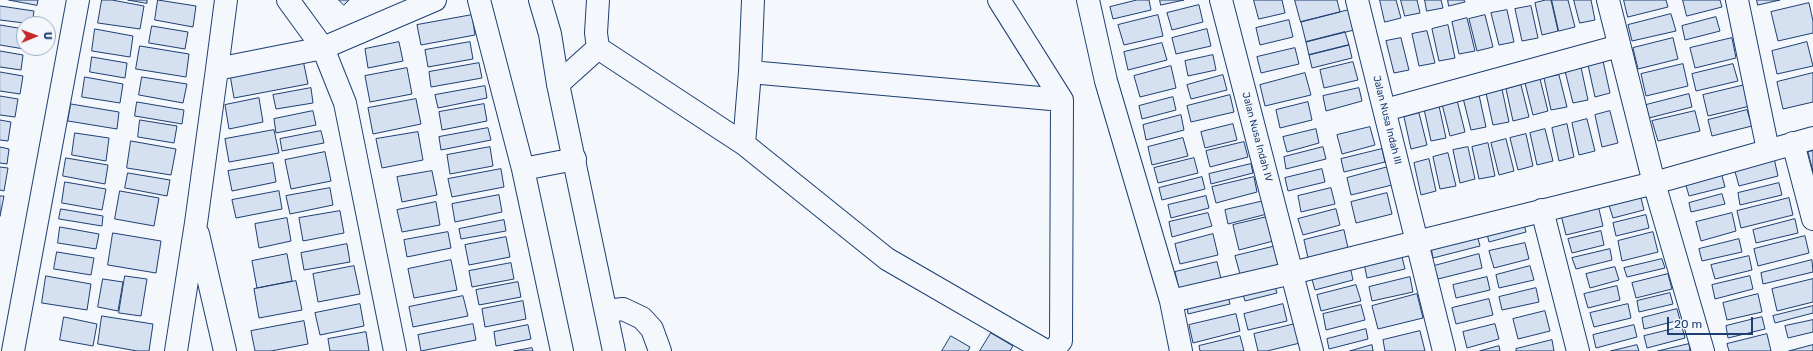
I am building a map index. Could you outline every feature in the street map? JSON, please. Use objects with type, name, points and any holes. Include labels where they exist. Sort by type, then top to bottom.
[{"type":"street","points":[[14,349],[78,0]]},
{"type":"street","points":[[176,351],[196,223],[226,0]]},
{"type":"street","points":[[288,0],[323,48],[345,103],[395,351]]},
{"type":"street","points":[[217,69],[323,48],[435,0]]},
{"type":"street","points":[[479,0],[523,169],[562,351]]},
{"type":"street","points":[[540,0],[550,34],[558,84],[607,311],[614,351]]},
{"type":"street","points":[[583,0],[597,10],[596,33],[598,48],[744,144],[887,259],[1046,351]]},
{"type":"street","points":[[744,144],[754,0]]},
{"type":"street","points":[[999,0],[1062,100],[1061,341],[1053,351]]},
{"type":"street","points":[[1088,0],[1106,81],[1171,302],[1181,351]]},
{"type":"street","name":"Jalan Nusa Indah IV","points":[[1221,0],[1312,351]]},
{"type":"street","name":"Jalan Nusa Indah III","points":[[1357,0],[1418,241],[1444,351]]},
{"type":"street","points":[[1608,0],[1654,183],[1702,351]]},
{"type":"street","points":[[1737,0],[1768,150]]},
{"type":"street","points":[[1385,110],[1619,46]]},
{"type":"street","points":[[558,84],[598,48]]},
{"type":"street","points":[[750,72],[1062,100]]},
{"type":"street","points":[[1171,302],[1654,183],[1803,141],[1813,220]]},
{"type":"street","points":[[523,169],[575,159]]},
{"type":"street","points":[[1542,210],[1578,351]]},
{"type":"street","points":[[196,223],[225,351]]},
{"type":"street","points":[[607,311],[623,309],[642,318],[652,328],[660,351]]},
{"type":"building","points":[[9,0],[38,0],[37,5]]},
{"type":"building","points":[[102,0],[112,0],[144,6],[140,29],[98,23]]},
{"type":"building","points":[[128,0],[147,0],[147,3]]},
{"type":"building","points":[[158,0],[196,6],[193,27],[155,20]]},
{"type":"building","points":[[339,0],[349,0],[344,5]]},
{"type":"building","points":[[1137,0],[1149,0],[1151,10],[1113,19],[1110,7]]},
{"type":"building","points":[[1160,0],[1184,0],[1161,5]]},
{"type":"building","points":[[1254,0],[1282,0],[1285,13],[1259,19]]},
{"type":"building","points":[[1295,0],[1337,0],[1340,12],[1301,22]]},
{"type":"building","points":[[1380,0],[1396,0],[1401,18],[1385,22]]},
{"type":"building","points":[[1401,0],[1417,0],[1420,13],[1405,16]]},
{"type":"building","points":[[1425,0],[1441,0],[1443,8],[1427,11]]},
{"type":"building","points":[[1448,0],[1464,0],[1465,2],[1449,6]]},
{"type":"building","points":[[1551,0],[1558,31],[1542,35],[1535,3]]},
{"type":"building","points":[[1552,0],[1568,0],[1575,27],[1559,31]]},
{"type":"building","points":[[1574,0],[1591,0],[1595,20],[1580,23]]},
{"type":"building","points":[[1624,0],[1666,0],[1668,7],[1628,17]]},
{"type":"building","points":[[1683,0],[1720,0],[1722,7],[1687,16]]},
{"type":"building","points":[[1757,0],[1780,0],[1758,5]]},
{"type":"building","points":[[1809,3],[1813,21],[1813,33],[1778,41],[1771,12]]},
{"type":"building","points":[[1199,5],[1203,22],[1172,30],[1167,13]]},
{"type":"building","points":[[0,6],[34,11],[33,16],[16,16],[16,22],[0,20]]},
{"type":"building","points":[[1531,6],[1538,38],[1522,41],[1515,9]]},
{"type":"building","points":[[1349,10],[1354,30],[1306,42],[1301,22]]},
{"type":"building","points":[[1507,10],[1514,42],[1499,45],[1491,13]]},
{"type":"building","points":[[1671,14],[1676,31],[1632,41],[1628,25]]},
{"type":"building","points":[[472,15],[475,35],[421,45],[417,25]]},
{"type":"building","points":[[1158,15],[1163,36],[1124,45],[1118,25]]},
{"type":"building","points":[[1485,15],[1493,47],[1477,51],[1469,19]]},
{"type":"building","points":[[1716,17],[1720,31],[1685,40],[1682,26]]},
{"type":"building","points":[[1467,18],[1475,51],[1459,54],[1452,22]]},
{"type":"building","points":[[1289,20],[1293,37],[1260,45],[1256,28]]},
{"type":"building","points":[[0,25],[16,28],[16,48],[0,45]]},
{"type":"building","points":[[1448,25],[1455,58],[1439,61],[1432,29]]},
{"type":"building","points":[[152,26],[188,32],[185,49],[149,43]]},
{"type":"building","points":[[95,29],[133,36],[130,57],[92,51]]},
{"type":"building","points":[[1207,29],[1211,46],[1176,54],[1172,38]]},
{"type":"building","points":[[1427,31],[1435,63],[1419,66],[1412,34]]},
{"type":"building","points":[[1345,32],[1349,45],[1309,55],[1306,42]]},
{"type":"building","points":[[1401,38],[1409,70],[1394,73],[1386,41]]},
{"type":"building","points":[[1673,38],[1678,59],[1638,69],[1633,48]]},
{"type":"building","points":[[1732,38],[1736,58],[1695,68],[1690,48]]},
{"type":"building","points":[[399,42],[403,61],[368,68],[365,49]]},
{"type":"building","points":[[470,42],[473,59],[428,67],[425,50]]},
{"type":"building","points":[[1807,42],[1813,66],[1777,74],[1772,51]]},
{"type":"building","points":[[1162,43],[1167,60],[1128,70],[1124,52]]},
{"type":"building","points":[[1349,45],[1352,58],[1312,68],[1309,55]]},
{"type":"building","points":[[140,46],[189,54],[186,77],[136,69]]},
{"type":"building","points":[[1295,48],[1299,64],[1261,73],[1257,57]]},
{"type":"building","points":[[0,51],[16,54],[16,56],[23,56],[21,70],[0,67]]},
{"type":"building","points":[[302,55],[308,84],[234,98],[229,69]]},
{"type":"building","points":[[1213,55],[1216,70],[1188,76],[1185,61]]},
{"type":"building","points":[[92,57],[127,63],[125,78],[90,72]]},
{"type":"building","points":[[1603,61],[1610,93],[1595,97],[1588,65]]},
{"type":"building","points":[[1353,62],[1358,80],[1324,88],[1320,70]]},
{"type":"building","points":[[479,63],[482,78],[431,87],[429,72]]},
{"type":"building","points":[[1683,64],[1688,86],[1646,96],[1641,74]]},
{"type":"building","points":[[1733,64],[1738,81],[1696,91],[1692,74]]},
{"type":"building","points":[[1171,66],[1176,88],[1140,97],[1134,76]]},
{"type":"building","points":[[1581,67],[1588,100],[1573,103],[1565,71]]},
{"type":"building","points":[[407,68],[412,94],[370,102],[365,76]]},
{"type":"building","points":[[0,72],[23,76],[20,94],[0,91]]},
{"type":"building","points":[[1305,73],[1311,95],[1265,106],[1260,85]]},
{"type":"building","points":[[1813,73],[1813,102],[1783,109],[1777,82]]},
{"type":"building","points":[[1223,75],[1227,90],[1191,99],[1187,85]]},
{"type":"building","points":[[1559,75],[1567,107],[1551,110],[1544,78]]},
{"type":"building","points":[[85,77],[123,84],[120,103],[82,97]]},
{"type":"building","points":[[142,77],[187,84],[183,103],[139,95]]},
{"type":"building","points":[[1540,79],[1548,111],[1533,115],[1525,83]]},
{"type":"building","points":[[1521,85],[1529,117],[1513,121],[1506,89]]},
{"type":"building","points":[[1745,85],[1750,106],[1708,116],[1703,95]]},
{"type":"building","points":[[485,86],[487,98],[438,108],[435,95]]},
{"type":"building","points":[[311,88],[313,103],[276,109],[273,95]]},
{"type":"building","points":[[1359,88],[1362,101],[1326,111],[1323,96]]},
{"type":"building","points":[[1502,89],[1509,122],[1493,125],[1486,93]]},
{"type":"building","points":[[1689,94],[1692,107],[1649,118],[1646,105]]},
{"type":"building","points":[[1230,95],[1234,112],[1191,122],[1187,106]]},
{"type":"building","points":[[1479,95],[1486,127],[1471,130],[1463,98]]},
{"type":"building","points":[[0,96],[18,99],[15,117],[0,115]]},
{"type":"building","points":[[1173,97],[1176,110],[1142,119],[1139,106]]},
{"type":"building","points":[[259,98],[263,122],[229,129],[225,105]]},
{"type":"building","points":[[416,99],[421,124],[373,134],[368,108]]},
{"type":"building","points":[[1457,100],[1465,132],[1450,136],[1442,104]]},
{"type":"building","points":[[137,102],[184,110],[182,124],[135,116]]},
{"type":"building","points":[[1308,102],[1312,120],[1280,128],[1276,110]]},
{"type":"building","points":[[71,104],[119,112],[117,129],[68,121]]},
{"type":"building","points":[[484,104],[487,121],[442,130],[439,112]]},
{"type":"building","points":[[1439,106],[1446,138],[1431,141],[1424,109]]},
{"type":"building","points":[[1747,110],[1752,126],[1712,136],[1708,120]]},
{"type":"building","points":[[313,111],[316,125],[276,133],[274,119]]},
{"type":"building","points":[[1610,111],[1618,143],[1602,147],[1595,115]]},
{"type":"building","points":[[1695,111],[1700,131],[1658,141],[1652,121]]},
{"type":"building","points":[[1419,113],[1427,145],[1411,149],[1404,117]]},
{"type":"building","points":[[1181,115],[1184,130],[1146,140],[1143,125]]},
{"type":"building","points":[[1587,119],[1595,151],[1579,155],[1572,123]]},
{"type":"building","points":[[0,120],[11,122],[8,141],[0,140]]},
{"type":"building","points":[[140,120],[177,126],[174,143],[138,137]]},
{"type":"building","points":[[1233,124],[1237,140],[1205,148],[1201,132]]},
{"type":"building","points":[[1567,124],[1574,157],[1559,161],[1552,128]]},
{"type":"building","points":[[1370,127],[1375,145],[1342,154],[1337,135]]},
{"type":"building","points":[[488,128],[491,140],[441,150],[439,137]]},
{"type":"building","points":[[1316,129],[1319,143],[1287,152],[1283,137]]},
{"type":"building","points":[[1545,129],[1553,161],[1537,165],[1530,133]]},
{"type":"building","points":[[274,130],[279,153],[229,162],[225,139]]},
{"type":"building","points":[[321,131],[324,143],[282,151],[280,139]]},
{"type":"building","points":[[418,132],[423,160],[382,168],[376,139]]},
{"type":"building","points":[[75,133],[109,138],[106,161],[72,155]]},
{"type":"building","points":[[1526,134],[1533,166],[1518,170],[1510,138]]},
{"type":"building","points":[[1183,138],[1188,156],[1152,165],[1148,147]]},
{"type":"building","points":[[1506,139],[1514,171],[1499,175],[1491,143]]},
{"type":"building","points":[[131,141],[176,149],[171,175],[127,168]]},
{"type":"building","points":[[1244,142],[1248,157],[1210,167],[1206,151]]},
{"type":"building","points":[[1488,143],[1495,176],[1479,179],[1472,147]]},
{"type":"building","points":[[0,147],[9,149],[7,164],[0,163]]},
{"type":"building","points":[[490,147],[493,166],[450,174],[447,155]]},
{"type":"building","points":[[1323,147],[1326,159],[1286,169],[1284,157]]},
{"type":"building","points":[[1468,147],[1475,179],[1460,183],[1453,150]]},
{"type":"building","points":[[1382,149],[1385,162],[1344,172],[1341,159]]},
{"type":"building","points":[[1813,151],[1813,172],[1808,152]]},
{"type":"building","points":[[325,152],[331,181],[291,189],[285,160]]},
{"type":"building","points":[[1448,153],[1456,186],[1440,189],[1433,157]]},
{"type":"building","points":[[66,158],[108,165],[105,184],[63,176]]},
{"type":"building","points":[[1194,158],[1198,173],[1158,183],[1154,168]]},
{"type":"building","points":[[1774,158],[1778,176],[1739,186],[1734,168]]},
{"type":"building","points":[[1429,159],[1436,191],[1421,195],[1414,163]]},
{"type":"building","points":[[273,163],[276,182],[232,191],[228,171]]},
{"type":"building","points":[[1251,164],[1253,173],[1211,184],[1209,174]]},
{"type":"building","points":[[0,167],[8,168],[4,191],[0,190]]},
{"type":"building","points":[[1388,167],[1392,185],[1351,195],[1347,178]]},
{"type":"building","points":[[501,169],[504,187],[452,197],[448,179]]},
{"type":"building","points":[[1322,169],[1325,182],[1288,191],[1285,178]]},
{"type":"building","points":[[432,171],[437,195],[402,202],[397,177]]},
{"type":"building","points":[[1721,172],[1725,187],[1689,196],[1685,182]]},
{"type":"building","points":[[128,173],[170,180],[167,196],[125,188]]},
{"type":"building","points":[[1202,177],[1205,189],[1162,200],[1159,188]]},
{"type":"building","points":[[1254,177],[1257,192],[1216,203],[1212,187]]},
{"type":"building","points":[[65,182],[106,189],[102,210],[62,203]]},
{"type":"building","points":[[1779,183],[1782,195],[1740,205],[1738,193]]},
{"type":"building","points":[[330,188],[333,205],[290,214],[286,196]]},
{"type":"building","points":[[1331,188],[1335,204],[1301,212],[1298,196]]},
{"type":"building","points":[[120,191],[159,198],[154,226],[115,219]]},
{"type":"building","points":[[279,191],[282,209],[236,218],[232,200]]},
{"type":"building","points":[[1387,193],[1392,214],[1356,223],[1351,202]]},
{"type":"building","points":[[1640,194],[1644,210],[1613,218],[1608,202]]},
{"type":"building","points":[[1722,194],[1725,204],[1691,212],[1689,203]]},
{"type":"building","points":[[499,195],[502,212],[455,222],[452,204]]},
{"type":"building","points":[[0,196],[4,196],[0,216]]},
{"type":"building","points":[[1206,196],[1209,208],[1171,218],[1168,205]]},
{"type":"building","points":[[1789,198],[1793,215],[1741,228],[1737,211]]},
{"type":"building","points":[[1264,201],[1267,214],[1228,224],[1225,210]]},
{"type":"building","points":[[436,202],[440,225],[402,232],[397,210]]},
{"type":"building","points":[[1598,205],[1603,226],[1566,235],[1561,215]]},
{"type":"building","points":[[61,209],[103,216],[102,226],[59,219]]},
{"type":"building","points":[[1336,209],[1340,225],[1303,235],[1298,219]]},
{"type":"building","points":[[340,211],[344,233],[303,241],[299,218]]},
{"type":"building","points":[[1208,213],[1212,226],[1172,237],[1169,222]]},
{"type":"building","points":[[1732,213],[1736,231],[1701,241],[1696,222]]},
{"type":"building","points":[[1646,215],[1649,228],[1616,236],[1613,223]]},
{"type":"building","points":[[1271,216],[1277,240],[1239,250],[1233,225]]},
{"type":"building","points":[[1522,217],[1526,232],[1489,242],[1485,226]]},
{"type":"building","points":[[287,218],[291,241],[259,248],[255,224]]},
{"type":"building","points":[[1795,219],[1798,233],[1756,243],[1753,230]]},
{"type":"building","points":[[504,220],[506,231],[461,239],[459,229]]},
{"type":"building","points":[[60,227],[99,234],[96,249],[58,243]]},
{"type":"building","points":[[1344,230],[1348,248],[1308,258],[1304,240]]},
{"type":"building","points":[[1476,231],[1480,246],[1433,258],[1430,242]]},
{"type":"building","points":[[1601,231],[1604,245],[1572,253],[1568,239]]},
{"type":"building","points":[[448,232],[451,248],[407,257],[404,240]]},
{"type":"building","points":[[1653,232],[1658,252],[1622,261],[1618,241]]},
{"type":"building","points":[[113,233],[161,241],[156,273],[108,265]]},
{"type":"building","points":[[1213,234],[1218,255],[1180,264],[1175,244]]},
{"type":"building","points":[[1805,236],[1809,253],[1758,266],[1754,249]]},
{"type":"building","points":[[506,237],[510,257],[469,265],[465,245]]},
{"type":"building","points":[[1739,239],[1742,252],[1702,261],[1699,249]]},
{"type":"building","points":[[1525,243],[1529,259],[1494,268],[1489,251]]},
{"type":"building","points":[[347,244],[350,262],[304,270],[301,253]]},
{"type":"building","points":[[1276,246],[1281,264],[1240,274],[1235,256]]},
{"type":"building","points":[[1610,249],[1612,260],[1576,269],[1572,258]]},
{"type":"building","points":[[57,252],[94,258],[91,275],[54,269]]},
{"type":"building","points":[[1401,253],[1405,269],[1367,278],[1364,263]]},
{"type":"building","points":[[287,254],[292,281],[257,288],[252,261]]},
{"type":"building","points":[[1479,254],[1482,268],[1438,279],[1434,266]]},
{"type":"building","points":[[1749,256],[1752,270],[1715,279],[1711,265]]},
{"type":"building","points":[[1662,259],[1665,268],[1627,277],[1624,268]]},
{"type":"building","points":[[451,260],[457,290],[414,298],[408,269]]},
{"type":"building","points":[[1812,260],[1813,272],[1763,284],[1761,273]]},
{"type":"building","points":[[1217,262],[1222,283],[1180,293],[1175,272]]},
{"type":"building","points":[[511,263],[514,279],[472,287],[469,271]]},
{"type":"building","points":[[354,266],[360,294],[318,302],[313,274]]},
{"type":"building","points":[[1350,266],[1353,280],[1315,290],[1311,276]]},
{"type":"building","points":[[1530,266],[1534,280],[1499,288],[1496,275]]},
{"type":"building","points":[[1615,267],[1619,280],[1590,288],[1586,274]]},
{"type":"building","points":[[1668,274],[1672,289],[1636,298],[1632,283]]},
{"type":"building","points":[[46,276],[91,284],[87,310],[42,303]]},
{"type":"building","points":[[125,276],[147,279],[141,316],[119,313]]},
{"type":"building","points":[[1750,276],[1753,289],[1715,299],[1712,285]]},
{"type":"building","points":[[1410,277],[1413,292],[1372,301],[1369,287]]},
{"type":"building","points":[[1487,277],[1490,290],[1456,298],[1453,285]]},
{"type":"building","points":[[103,279],[123,282],[118,311],[98,307]]},
{"type":"building","points":[[1813,279],[1813,302],[1777,311],[1772,289]]},
{"type":"building","points":[[296,281],[302,310],[259,318],[254,289]]},
{"type":"building","points":[[518,282],[521,297],[479,305],[476,290]]},
{"type":"building","points":[[1274,283],[1277,293],[1245,301],[1242,291]]},
{"type":"building","points":[[1356,285],[1361,301],[1321,311],[1317,295]]},
{"type":"building","points":[[1617,286],[1620,300],[1588,308],[1584,294]]},
{"type":"building","points":[[1536,288],[1539,302],[1502,310],[1499,297]]},
{"type":"building","points":[[1670,293],[1673,304],[1639,312],[1637,301]]},
{"type":"building","points":[[1417,294],[1423,318],[1378,329],[1372,306]]},
{"type":"building","points":[[1758,294],[1762,312],[1727,320],[1723,303]]},
{"type":"building","points":[[463,296],[468,316],[413,327],[409,307]]},
{"type":"building","points":[[1228,296],[1230,304],[1188,314],[1187,306]]},
{"type":"building","points":[[1489,299],[1493,315],[1456,324],[1452,308]]},
{"type":"building","points":[[523,301],[526,319],[485,327],[482,309]]},
{"type":"building","points":[[360,304],[364,326],[320,335],[315,313]]},
{"type":"building","points":[[1283,304],[1287,321],[1248,330],[1244,314]]},
{"type":"building","points":[[1628,304],[1631,318],[1594,327],[1590,313]]},
{"type":"building","points":[[1361,305],[1365,320],[1326,330],[1323,314]]},
{"type":"building","points":[[1813,306],[1813,313],[1775,323],[1773,316]]},
{"type":"building","points":[[1677,309],[1680,320],[1644,329],[1642,318]]},
{"type":"building","points":[[1545,311],[1550,331],[1518,339],[1513,319]]},
{"type":"building","points":[[1236,314],[1240,331],[1193,343],[1189,325]]},
{"type":"building","points":[[102,316],[153,324],[149,351],[137,351],[98,344]]},
{"type":"building","points":[[64,317],[97,324],[93,346],[60,340]]},
{"type":"building","points":[[1762,317],[1765,329],[1728,338],[1726,326]]},
{"type":"building","points":[[1813,320],[1813,332],[1788,338],[1785,326]]},
{"type":"building","points":[[304,321],[308,344],[271,351],[255,351],[251,331]]},
{"type":"building","points":[[473,324],[476,340],[421,351],[418,335]]},
{"type":"building","points":[[1295,324],[1300,343],[1267,351],[1258,351],[1254,334]]},
{"type":"building","points":[[1495,324],[1499,339],[1467,348],[1463,332]]},
{"type":"building","points":[[528,325],[531,339],[496,346],[494,332]]},
{"type":"building","points":[[1634,325],[1637,337],[1596,348],[1593,335]]},
{"type":"building","points":[[1682,327],[1685,338],[1647,348],[1644,336]]},
{"type":"building","points":[[1366,329],[1368,339],[1329,349],[1327,339]]},
{"type":"building","points":[[1420,331],[1425,351],[1385,351],[1383,340]]},
{"type":"building","points":[[366,332],[369,351],[330,351],[328,339]]},
{"type":"building","points":[[991,333],[1013,346],[1010,351],[980,351]]},
{"type":"building","points":[[1767,334],[1771,351],[1729,351],[1727,344]]},
{"type":"building","points":[[951,336],[970,347],[968,351],[942,351]]},
{"type":"building","points":[[1240,336],[1244,351],[1200,351],[1199,346]]},
{"type":"building","points":[[1552,340],[1554,351],[1516,351],[1516,349]]},
{"type":"building","points":[[1689,344],[1690,351],[1658,351]]},
{"type":"building","points":[[1372,345],[1373,351],[1350,351]]},
{"type":"building","points":[[1637,345],[1639,351],[1611,351]]},
{"type":"building","points":[[1813,345],[1813,351],[1789,351]]},
{"type":"building","points":[[1499,346],[1500,351],[1480,351]]},
{"type":"building","points":[[532,348],[533,351],[514,351]]}]
